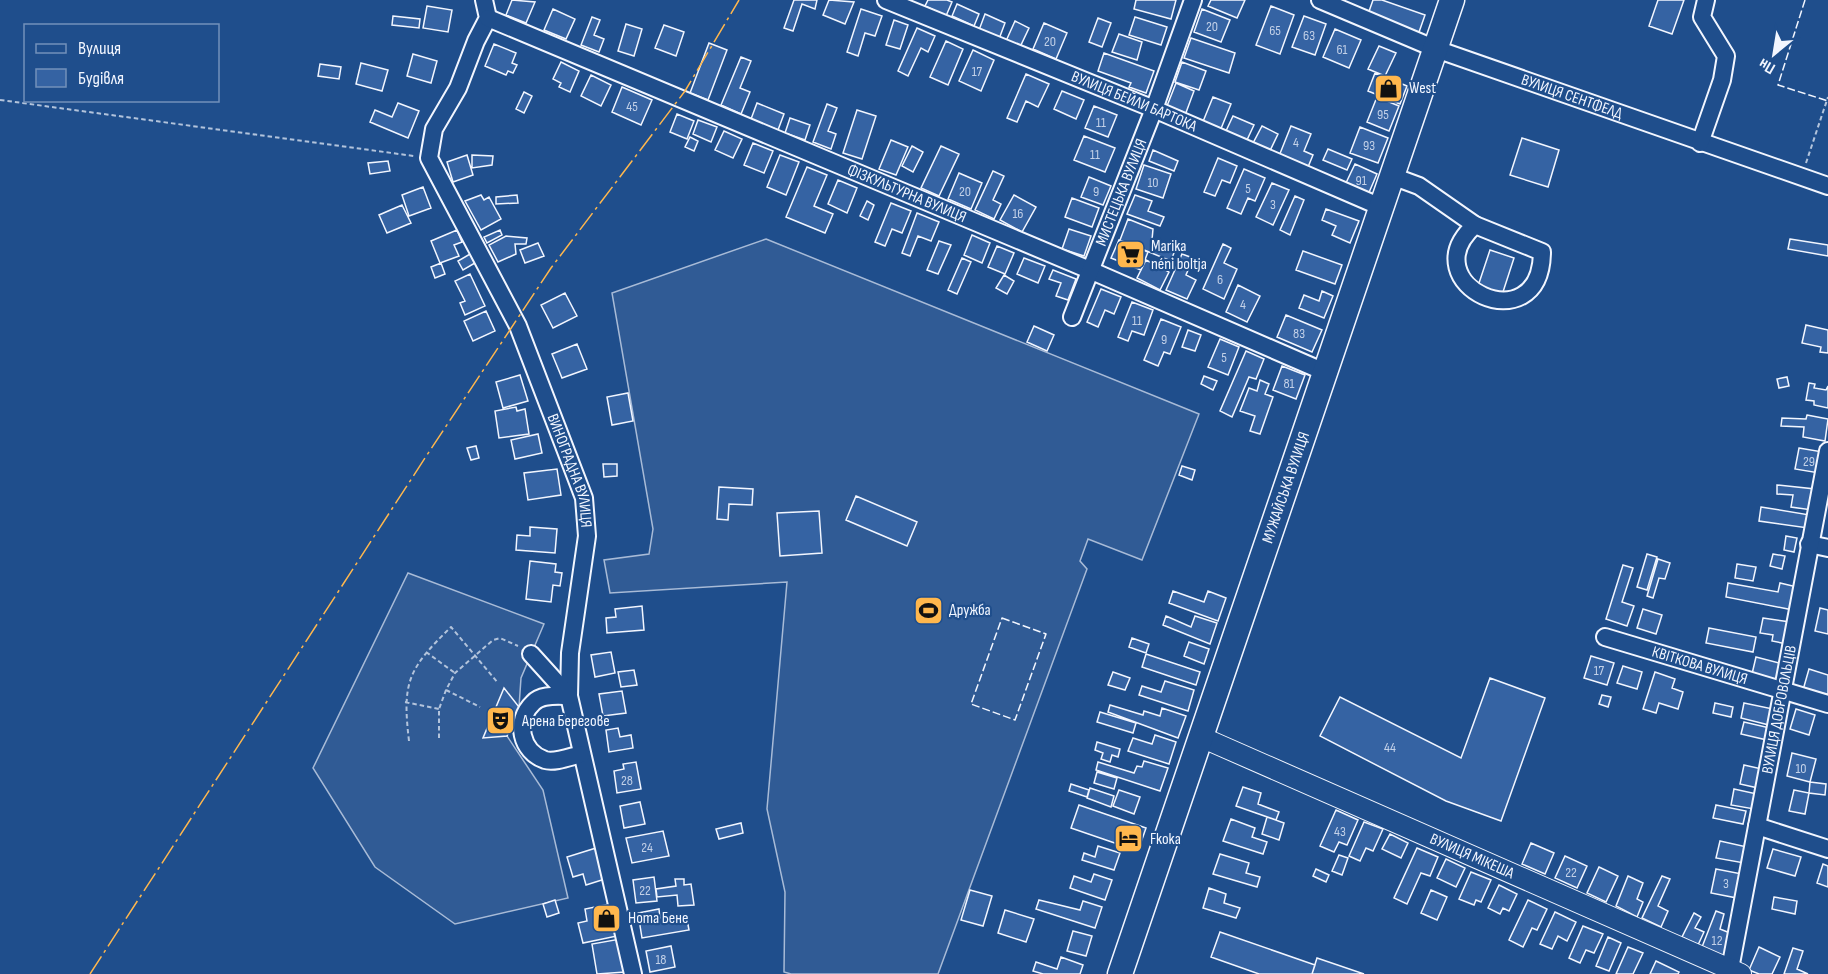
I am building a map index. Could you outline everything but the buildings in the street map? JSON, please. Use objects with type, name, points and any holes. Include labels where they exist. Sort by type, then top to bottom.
[{"type":"highway","name":"МУЖАЙСЬКА ВУЛИЦЯ","points":[[1120,974],[1327,373],[1452,0]]},
{"type":"main road","name":"ВУЛИЦЯ МІКЕША","points":[[1201,737],[1736,971]]},
{"type":"street","points":[[429,158],[434,129],[458,88],[488,18],[484,0]]},
{"type":"street","name":"ВУЛИЦЯ БЕЙЛИ БАРТОКА","points":[[886,0],[1154,109],[1381,207]]},
{"type":"street","name":"МИСТЕЦЬКА ВУЛИЦЯ","points":[[1072,317],[1154,109],[1193,0]]},
{"type":"street","name":"ВУЛИЦЯ СЕНТФЕЛД","points":[[1320,0],[1436,49],[1828,186]]},
{"type":"street","points":[[1700,143],[1722,80],[1726,56],[1702,17],[1706,0]]},
{"type":"street","name":"ФІЗКУЛЬТУРНА ВУЛИЦЯ","points":[[488,18],[1092,271],[1327,373]]},
{"type":"street","name":"ВИНОГРАДНА ВУЛИЦЯ","points":[[429,158],[518,326],[584,498],[587,536],[570,653],[569,696],[633,974]]},
{"type":"street","points":[[1392,176],[1419,186],[1475,225],[1542,252],[1539,273],[1528,291],[1515,299],[1501,301],[1487,299],[1465,284],[1459,272],[1458,253],[1465,234],[1475,225]]},
{"type":"street","name":"ВУЛИЦЯ ДОБРОВОЛЬЦІВ","points":[[1736,971],[1757,826],[1781,690],[1828,451]]},
{"type":"street","points":[[1809,544],[1828,548]]},
{"type":"street","name":"КВІТКОВА ВУЛИЦЯ","points":[[1605,637],[1828,705]]},
{"type":"street","points":[[531,654],[569,696]]},
{"type":"street","points":[[569,696],[544,697],[533,702],[521,727],[524,743],[532,753],[547,761],[582,754]]},
{"type":"street","points":[[1757,826],[1828,849]]},
{"type":"path","points":[[1806,163],[1828,97]]},
{"type":"path","points":[[0,100],[429,158]]},
{"type":"path","points":[[409,741],[405,702],[412,674],[426,652],[451,627],[498,684]]},
{"type":"path","points":[[439,738],[439,709],[446,690],[455,673],[474,654],[485,645],[500,638],[531,654]]},
{"type":"path","points":[[426,652],[455,673]]},
{"type":"path","points":[[446,690],[480,707]]},
{"type":"path","points":[[405,702],[439,709]]},
{"type":"shaded area","name":"Дружба","points":[[766,239],[1199,414],[1142,560],[1088,539],[1080,561],[1087,569],[938,974],[791,974],[784,972],[785,892],[767,809],[787,582],[610,593],[604,560],[649,554],[653,529],[612,293]]},
{"type":"shaded area","points":[[408,573],[544,624],[521,678],[519,707],[507,736],[543,790],[568,898],[455,924],[375,867],[313,768]]},
{"type":"fence","points":[[1805,0],[1778,85],[1828,101]]},
{"type":"fence","points":[[1002,618],[1046,634],[1015,720],[971,704],[1002,618]]},
{"type":"power","points":[[90,974],[551,268],[685,91],[739,0]]},
{"type":"place","name":"West","points":[[1388,88]]},
{"type":"place","name":"Marika néni boltja","points":[[1130,255]]},
{"type":"place","name":"Дружба","points":[[928,610]]},
{"type":"place","name":"Арена Берегове","points":[[501,721]]},
{"type":"place","name":"Fkoka","points":[[1129,839]]},
{"type":"place","name":"Нота Бене","points":[[607,918]]}]
